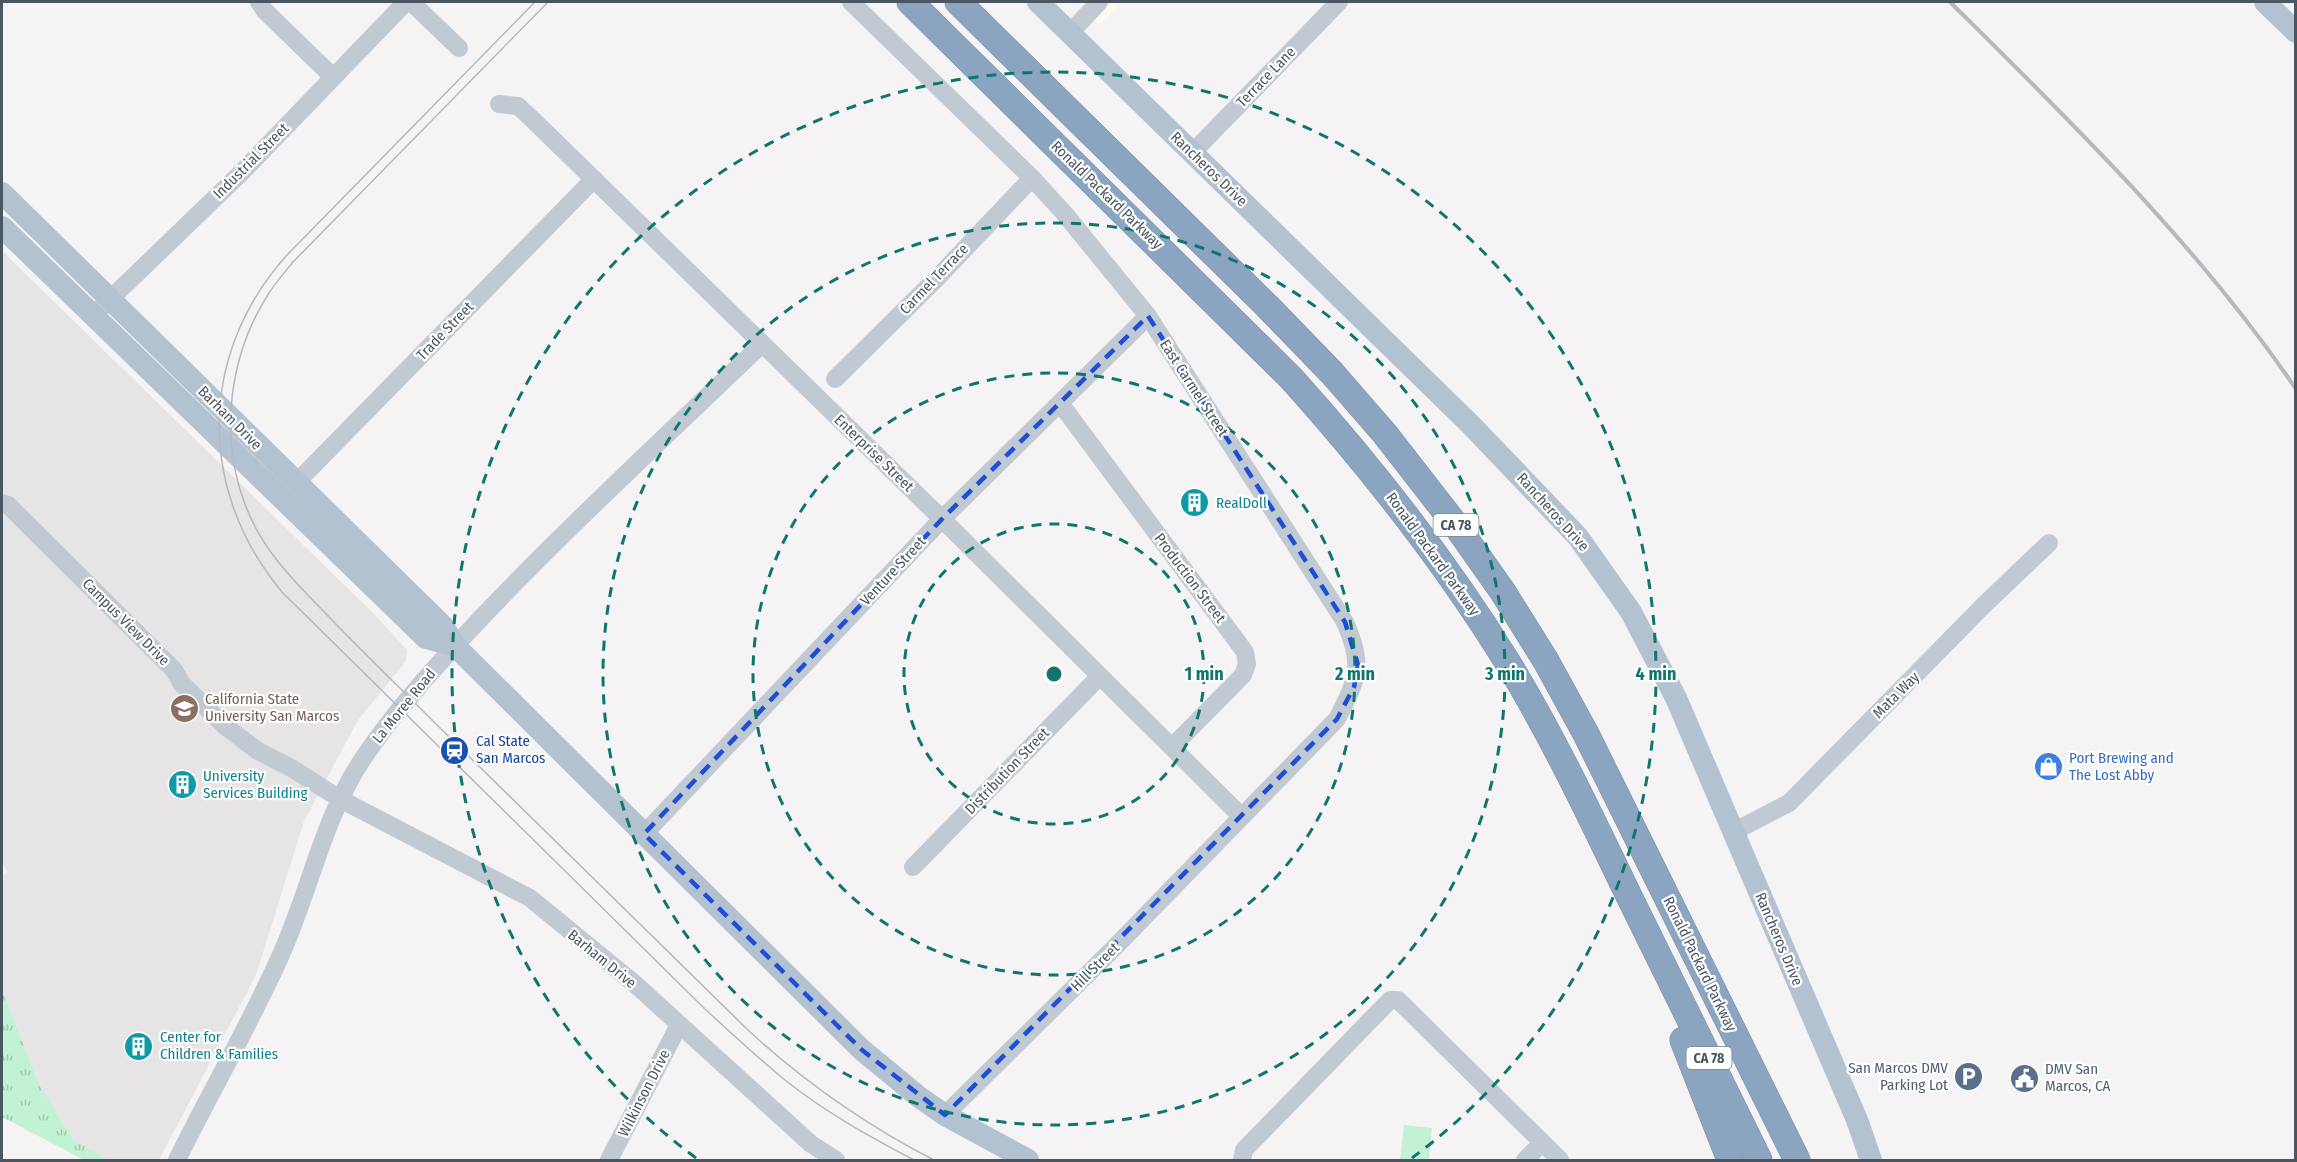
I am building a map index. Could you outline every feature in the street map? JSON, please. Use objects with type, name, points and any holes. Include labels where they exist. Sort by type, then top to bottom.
[{"type":"highway","name":"Ronald Packard Parkway","points":[[910,2],[1283,370],[1345,438],[1434,551],[1509,664],[1572,778],[1759,1161]]},
{"type":"highway","name":"Ronald Packard Parkway","points":[[958,2],[1324,365],[1385,434],[1455,524],[1503,592],[1546,661],[1586,734],[1797,1161]]},
{"type":"highway","points":[[1659,956],[1678,1027],[1730,1161]]},
{"type":"main road","name":"Rancheros Drive","points":[[1038,2],[1472,426],[1578,537],[1631,612],[1676,698],[1857,1120],[1871,1161]]},
{"type":"main road","points":[[2265,2],[2295,32]]},
{"type":"main road","name":"Barham Drive","points":[[2,193],[443,626],[455,646],[644,834]]},
{"type":"main road","name":"Barham Drive","points":[[2,227],[426,638],[455,646]]},
{"type":"main road","points":[[644,834],[862,1050],[919,1097],[945,1115],[1028,1161]]},
{"type":"street","points":[[259,2],[265,12],[333,77]]},
{"type":"street","name":"Industrial Street","points":[[92,316],[242,171],[406,2]]},
{"type":"street","points":[[411,2],[459,48]]},
{"type":"street","name":"East Carmel Street","points":[[851,2],[1032,177],[1148,316],[1345,622],[1354,644],[1358,665],[1354,687],[1336,719],[1241,816]]},
{"type":"street","points":[[1070,33],[1099,2]]},
{"type":"street","name":"Terrace Lane","points":[[1192,153],[1339,2]]},
{"type":"street","name":"Enterprise Street","points":[[500,104],[518,106],[594,179],[942,519],[1241,816]]},
{"type":"street","name":"Carmel Terrace","points":[[835,379],[939,276],[1032,177]]},
{"type":"street","name":"Trade Street","points":[[296,483],[594,179]]},
{"type":"street","name":"Venture Street","points":[[644,834],[942,519],[1148,316]]},
{"type":"street","name":"La Moree Road","points":[[177,1161],[279,961],[301,909],[317,854],[331,817],[364,755],[418,684],[534,562],[762,344]]},
{"type":"street","name":"Production Street","points":[[1060,403],[1245,652],[1247,664],[1243,675],[1172,747]]},
{"type":"street","name":"Campus View Drive","points":[[2,502],[8,505],[174,670],[182,684],[225,726],[258,751],[293,769],[340,799]]},
{"type":"street","name":"Mata Way","points":[[1733,832],[1788,803],[1984,605],[2049,543]]},
{"type":"street","name":"Distribution Street","points":[[913,867],[1100,676]]},
{"type":"street","name":"Barham Drive","points":[[340,799],[530,898],[635,984],[812,1144],[836,1161]]},
{"type":"street","name":"Hill Street","points":[[945,1115],[1114,948],[1241,816]]},
{"type":"street","points":[[1242,1161],[1244,1150],[1390,1000],[1398,1000],[1560,1161]]},
{"type":"street","name":"Wilkinson Drive","points":[[609,1161],[679,1026]]},
{"type":"street","points":[[1525,1161],[1542,1143]]},
{"type":"highlighted area","points":[[1148,316],[1345,622],[1358,665],[1354,687],[1337,719],[945,1115],[862,1050],[644,834],[942,519]]},
{"type":"shaded area","points":[[1075,2],[1122,2],[1099,25]]},
{"type":"shaded area","name":"California State University San Marcos","points":[[2,251],[373,613],[407,650],[406,661],[358,720],[304,821],[256,975],[159,1160],[109,1160],[74,1140],[39,1084],[2,989],[2,877],[7,872],[2,862]]},
{"type":"green space","points":[[2,989],[39,1084],[74,1140],[109,1160],[84,1160],[2,1117]]},
{"type":"green space","points":[[1404,1125],[1432,1128],[1429,1160],[1400,1160]]},
{"type":"tram line","points":[[535,2],[287,255],[258,294],[237,335],[224,378],[219,422],[223,467],[234,510],[254,552],[282,592],[706,1010],[800,1092],[848,1123],[914,1160]]},
{"type":"tram line","points":[[548,2],[293,262],[269,293],[255,317],[245,342],[232,396],[232,451],[245,504],[252,521],[270,551],[305,592],[356,645],[749,1031],[837,1102],[934,1160]]},
{"type":"railway","points":[[1950,2],[2088,140],[2176,235],[2258,336],[2296,389]]},
{"type":"place","name":"RealDoll","points":[[1195,503]]},
{"type":"place","name":"California State University San Marcos","points":[[184,708]]},
{"type":"place","name":"Cal State San Marcos","points":[[455,750]]},
{"type":"place","name":"Port Brewing and The Lost Abby","points":[[2048,767]]},
{"type":"place","name":"University Services Building","points":[[182,785]]},
{"type":"place","name":"Center for Children & Families","points":[[139,1046]]},
{"type":"place","name":"San Marcos DMV Parking Lot","points":[[1969,1077]]},
{"type":"place","name":"DMV San Marcos, CA","points":[[2024,1078]]}]
